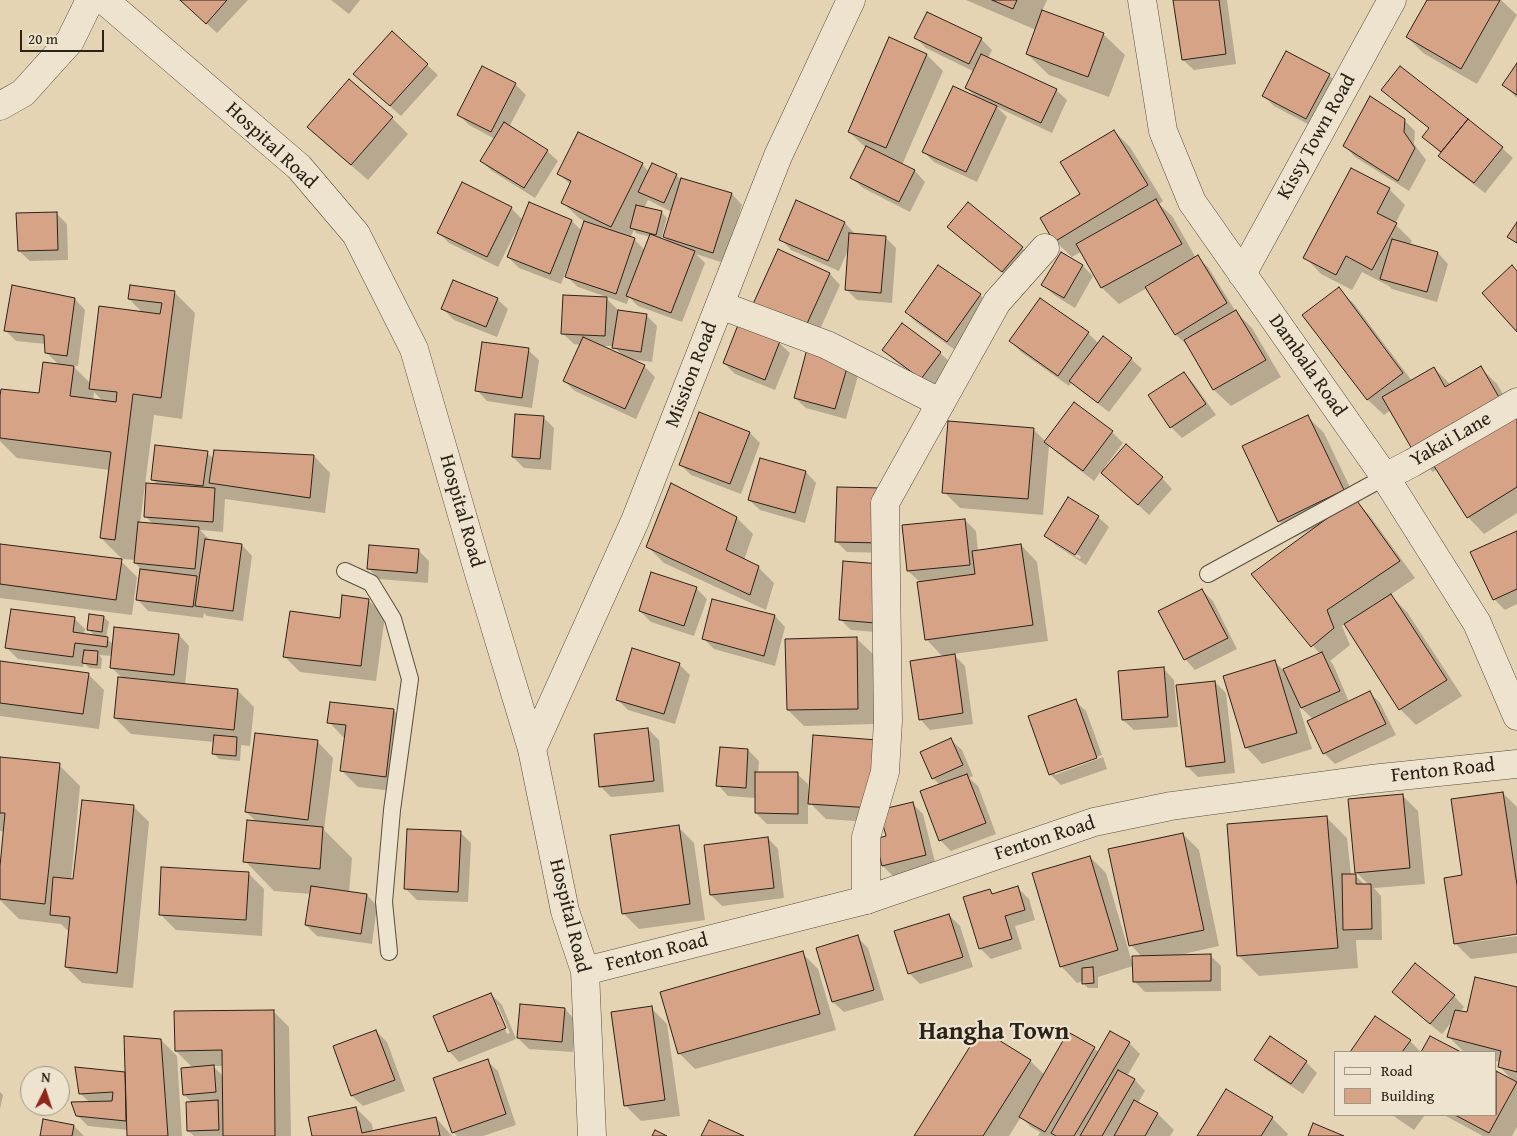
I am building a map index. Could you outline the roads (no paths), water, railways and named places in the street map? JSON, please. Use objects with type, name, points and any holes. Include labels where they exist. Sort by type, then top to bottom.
[{"type":"street","points":[[0,106],[23,93],[70,41],[90,0]]},
{"type":"street","name":"Hospital Road","points":[[104,0],[299,167],[356,234],[414,349],[532,749],[564,911],[585,971],[592,1136]]},
{"type":"street","name":"Mission Road","points":[[532,749],[635,521],[778,156],[851,0]]},
{"type":"street","name":"Dambala Road","points":[[1142,0],[1163,131],[1192,202],[1385,477],[1477,623],[1517,716]]},
{"type":"street","name":"Kissy Town Road","points":[[1242,274],[1392,0]]},
{"type":"street","points":[[866,900],[866,837],[885,772],[888,721],[885,502],[997,302],[1045,248]]},
{"type":"street","points":[[720,305],[827,345],[941,403]]},
{"type":"street","name":"Yakai Lane","points":[[1385,477],[1412,464],[1517,402]]},
{"type":"street","name":"Fenton Road","points":[[585,971],[866,900],[1094,822],[1171,806],[1371,779],[1517,764]]},
{"type":"lane","points":[[1208,574],[1385,477]]},
{"type":"lane","points":[[344,571],[371,583],[393,619],[410,679],[392,810],[384,902],[389,952]]},
{"type":"district","name":"Hangha Town","points":[[994,1033]]}]
